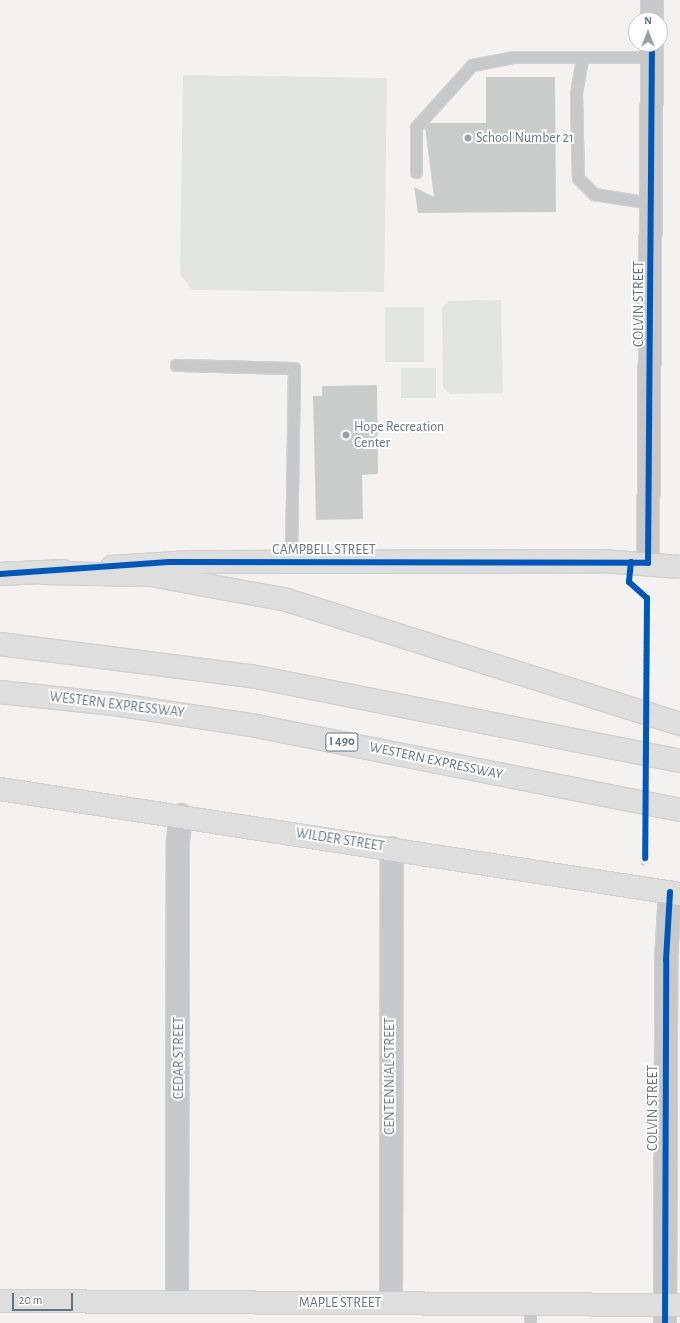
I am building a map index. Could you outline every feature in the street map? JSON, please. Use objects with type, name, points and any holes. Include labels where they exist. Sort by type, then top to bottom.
[{"type":"main road","name":"CAMPBELL STREET","points":[[0,574],[169,562],[640,563],[680,567]]},
{"type":"main road","points":[[44,572],[151,575],[281,599],[680,724]]},
{"type":"main road","points":[[0,644],[243,674],[680,761]]},
{"type":"main road","name":"WESTERN EXPRESSWAY","points":[[0,692],[113,704],[256,726],[680,810]]},
{"type":"main road","name":"WILDER STREET","points":[[0,789],[181,815],[675,893]]},
{"type":"main road","name":"MAPLE STREET","points":[[0,1302],[390,1303],[530,1313],[670,1311]]},
{"type":"street","points":[[652,0],[652,12]]},
{"type":"street","name":"COLVIN STREET","points":[[640,563],[651,203],[652,52]]},
{"type":"street","name":"CEDAR STREET","points":[[177,1302],[178,841],[181,815]]},
{"type":"street","name":"CENTENNIAL STREET","points":[[390,1303],[392,848]]},
{"type":"street","name":"COLVIN STREET","points":[[670,1311],[666,960],[675,893]]},
{"type":"lane","points":[[416,172],[416,128],[472,65],[514,57],[582,60],[644,52]]},
{"type":"lane","points":[[582,60],[576,93],[578,178],[594,194],[651,203]]},
{"type":"lane","points":[[176,365],[294,368],[291,562]]},
{"type":"path","points":[[640,563],[629,582],[647,598],[645,661],[645,858]]},
{"type":"shaded area","points":[[183,75],[387,78],[384,292],[192,290],[180,274]]},
{"type":"shaded area","points":[[501,300],[503,393],[450,394],[443,387],[442,308],[449,301]]},
{"type":"shaded area","points":[[385,307],[424,307],[424,362],[385,362]]},
{"type":"shaded area","points":[[401,368],[436,368],[436,398],[401,398]]},
{"type":"building","points":[[486,77],[555,77],[556,212],[418,213],[414,187],[434,197],[425,127],[429,123],[486,123]]},
{"type":"building","name":"Hope Recreation Center","points":[[377,385],[378,474],[362,475],[363,519],[316,520],[313,396],[322,396],[322,386]]},
{"type":"cycle path","points":[[0,574],[169,562],[648,563],[652,52]]},
{"type":"cycle path","points":[[631,562],[629,582],[647,598],[645,858]]},
{"type":"cycle path","points":[[665,1323],[666,960],[670,892]]},
{"type":"place","name":"School Number 21","points":[[468,138]]},
{"type":"place","name":"Hope Recreation Center","points":[[346,435]]}]
